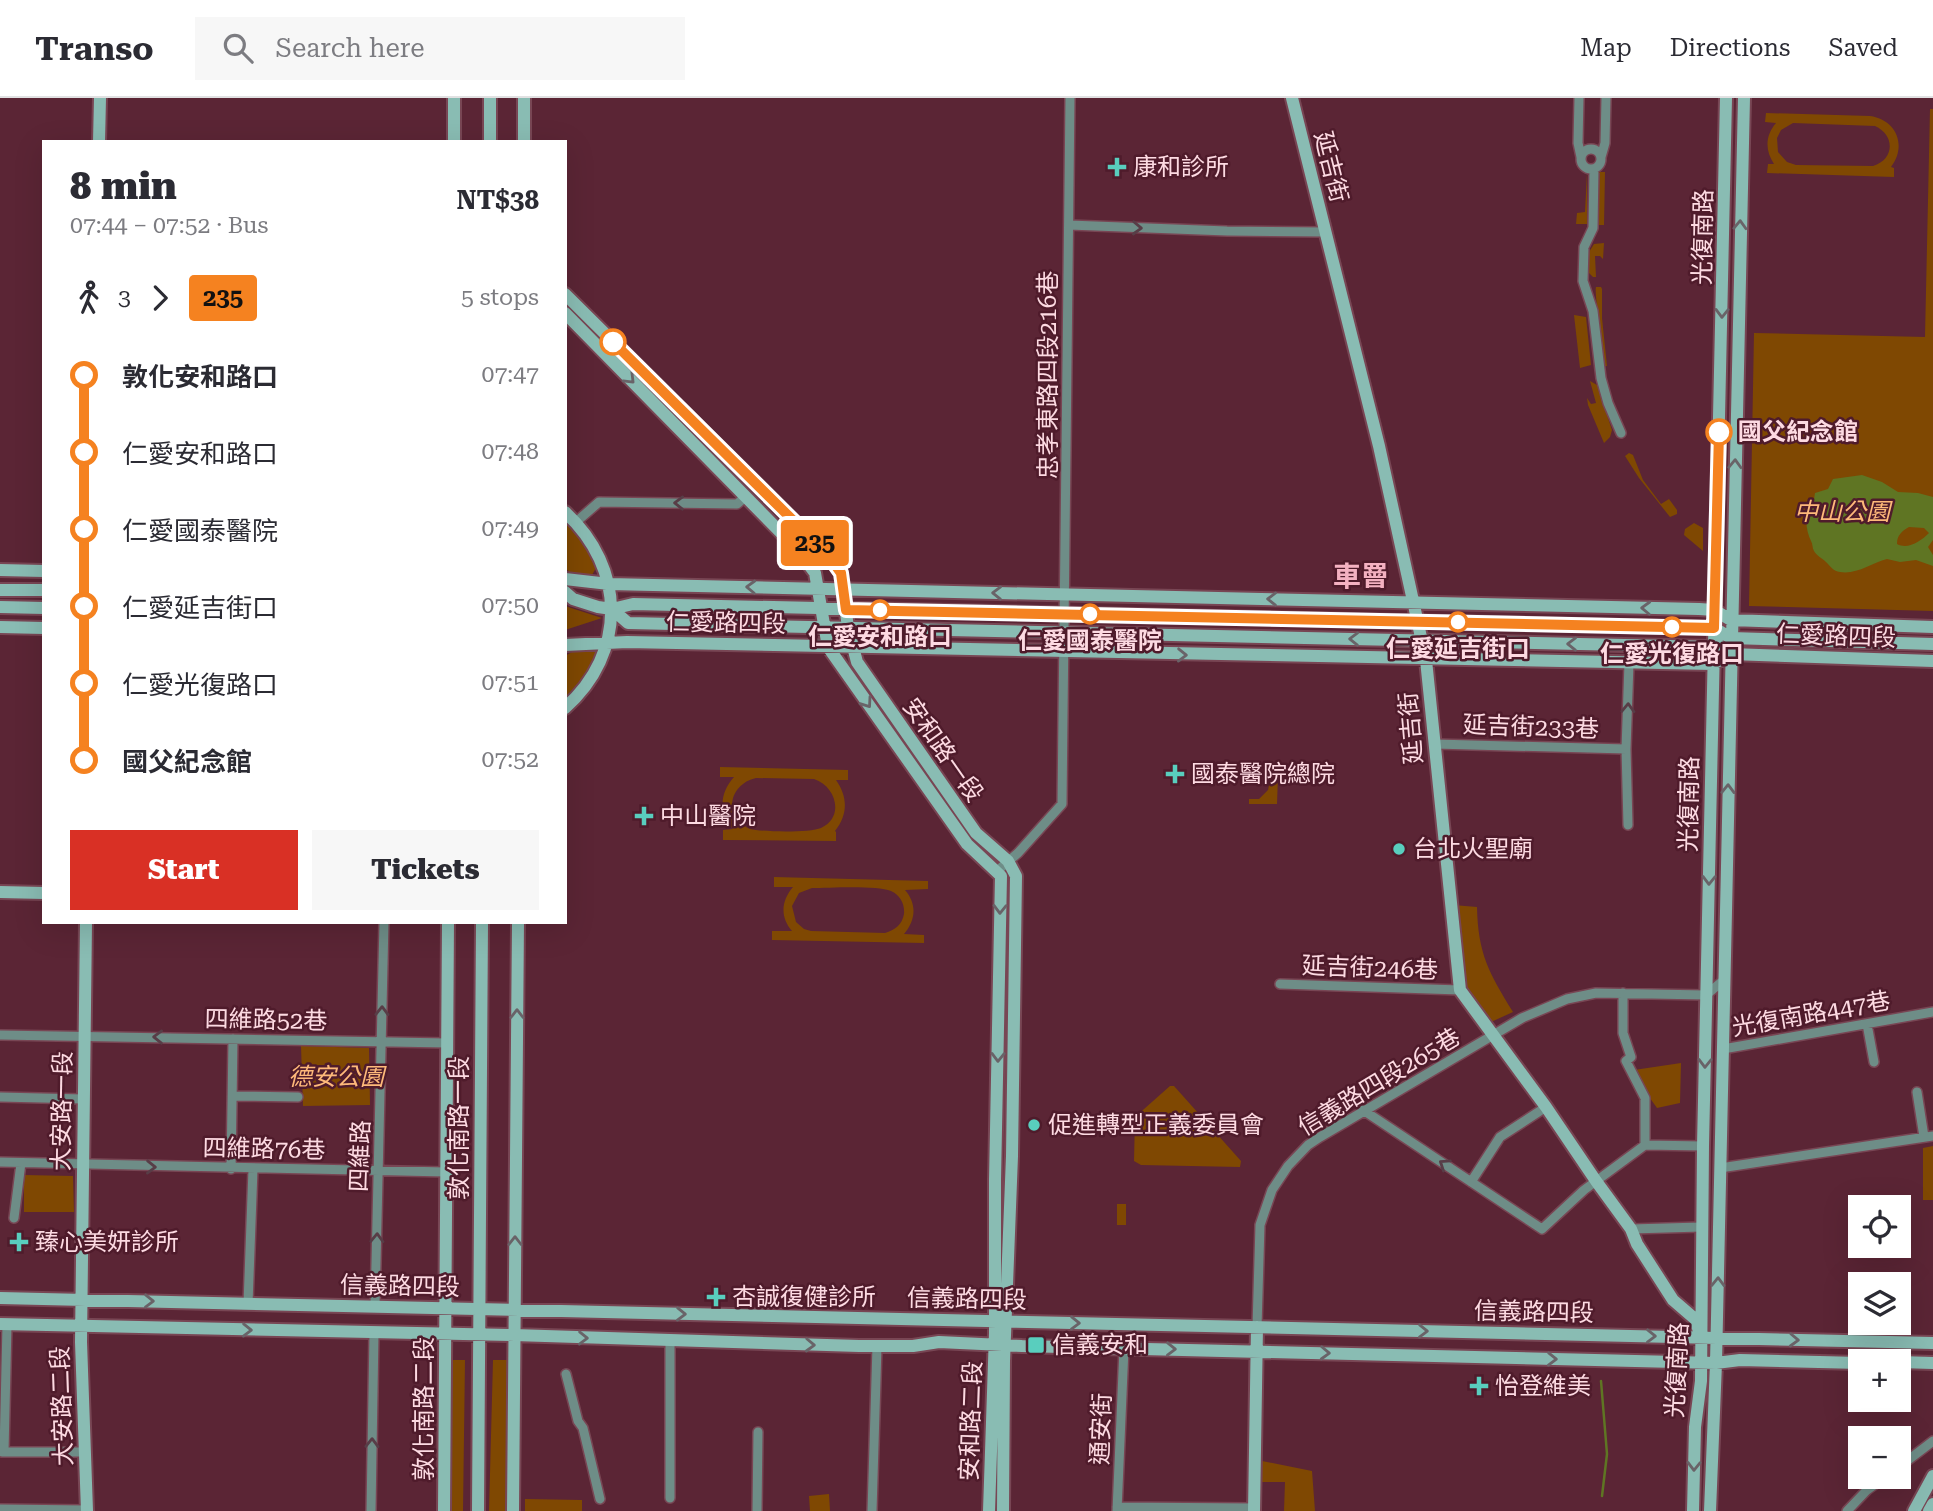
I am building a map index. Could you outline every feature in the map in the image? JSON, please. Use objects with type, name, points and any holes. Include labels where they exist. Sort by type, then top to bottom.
[{"type":"main road","points":[[99,140],[100,98]]},
{"type":"main road","points":[[454,98],[454,140]]},
{"type":"main road","points":[[490,98],[490,140]]},
{"type":"main road","points":[[523,140],[524,98]]},
{"type":"main road","name":"延吉街","points":[[1292,98],[1378,446],[1426,660],[1460,990]]},
{"type":"main road","name":"光復南路","points":[[1693,1511],[1701,1337],[1701,1227],[1726,98]]},
{"type":"main road","name":"光復南路","points":[[1710,1511],[1717,1338],[1744,98]]},
{"type":"main road","name":"安和路一段","points":[[567,296],[828,555],[841,573],[848,628],[857,662],[976,832],[1008,861]]},
{"type":"main road","name":"安和路一段","points":[[567,315],[797,549],[815,573],[828,647],[967,844],[997,871]]},
{"type":"main road","points":[[567,514],[597,551],[609,584],[612,610],[608,642],[592,678],[567,706]]},
{"type":"main road","points":[[0,570],[42,571]]},
{"type":"main road","name":"仁愛路四段","points":[[567,579],[609,584],[1714,610],[1731,620],[1933,627]]},
{"type":"main road","points":[[0,590],[42,590]]},
{"type":"main road","name":"仁愛路四段","points":[[567,594],[573,599],[612,610],[628,622],[1714,647],[1731,638]]},
{"type":"main road","name":"仁愛路四段","points":[[612,610],[628,604],[1714,628],[1731,638],[1933,644]]},
{"type":"main road","points":[[0,607],[42,608]]},
{"type":"main road","points":[[0,627],[42,628]]},
{"type":"main road","name":"仁愛路四段","points":[[567,645],[608,642],[1713,664],[1731,654],[1933,661]]},
{"type":"main road","points":[[1000,1333],[1017,880],[1008,861]]},
{"type":"main road","points":[[997,871],[1001,880],[995,1180],[1000,1333]]},
{"type":"main road","points":[[0,892],[42,893]]},
{"type":"main road","name":"大安路一段","points":[[81,1300],[86,924]]},
{"type":"main road","name":"敦化南路一段","points":[[446,1308],[448,924]]},
{"type":"main road","name":"敦化南路一段","points":[[478,1335],[482,924]]},
{"type":"main road","points":[[513,1511],[517,924]]},
{"type":"main road","points":[[1460,990],[1631,1228],[1637,1244],[1673,1300],[1695,1319],[1701,1337]]},
{"type":"main road","name":"信義路四段","points":[[0,1298],[515,1310],[1000,1333],[1257,1327],[1933,1343]]},
{"type":"main road","name":"大安路二段","points":[[81,1300],[87,1510]]},
{"type":"main road","name":"敦化南路二段","points":[[444,1511],[446,1308]]},
{"type":"main road","name":"信義路四段","points":[[3,1324],[877,1346],[913,1346],[1000,1333],[1124,1348],[1700,1363],[1740,1360],[1848,1363]]},
{"type":"main road","points":[[1254,1510],[1257,1327]]},
{"type":"main road","name":"安和路二段","points":[[989,1511],[1000,1333]]},
{"type":"main road","name":"安和路二段","points":[[1000,1333],[1003,1511]]},
{"type":"main road","points":[[478,1335],[478,1511]]},
{"type":"main road","points":[[1911,1363],[1933,1363]]},
{"type":"main road","points":[[1914,1511],[1933,1476]]},
{"type":"main road","points":[[1929,1511],[1933,1504]]},
{"type":"street","name":"忠孝東路四段216巷","points":[[997,871],[1062,804],[1070,98]]},
{"type":"street","points":[[1578,98],[1578,143],[1581,157],[1585,167],[1594,169]]},
{"type":"street","points":[[1606,98],[1605,143],[1600,164],[1594,169],[1593,228],[1584,247],[1583,281],[1593,312],[1601,378],[1621,433]]},
{"type":"street","points":[[1581,157],[1585,151],[1591,149],[1598,151],[1601,158]]},
{"type":"street","points":[[1069,225],[1325,232]]},
{"type":"street","points":[[576,522],[599,502],[737,504],[744,498]]},
{"type":"street","points":[[1628,825],[1626,749],[1629,663]]},
{"type":"street","name":"延吉街233巷","points":[[1434,744],[1626,749]]},
{"type":"street","name":"四維路","points":[[375,1306],[384,924]]},
{"type":"street","points":[[1706,995],[1724,980]]},
{"type":"street","name":"延吉街246巷","points":[[1280,984],[1460,990]]},
{"type":"street","name":"信義路四段265巷","points":[[1257,1327],[1258,1234],[1272,1190],[1288,1166],[1308,1145],[1522,1018],[1567,999],[1596,993],[1706,995]]},
{"type":"street","points":[[1623,993],[1623,1033],[1631,1057],[1626,1061],[1645,1098],[1645,1146]]},
{"type":"street","name":"光復南路447巷","points":[[1723,1049],[1933,1012]]},
{"type":"street","points":[[1867,1024],[1874,1062]]},
{"type":"street","name":"四維路52巷","points":[[0,1035],[447,1043]]},
{"type":"street","points":[[232,1169],[233,1038]]},
{"type":"street","points":[[1720,1168],[1928,1137],[1917,1092]]},
{"type":"street","points":[[232,1096],[298,1097]]},
{"type":"street","points":[[0,1097],[83,1099]]},
{"type":"street","points":[[1471,1182],[1500,1137],[1546,1107]]},
{"type":"street","points":[[1363,1110],[1542,1229],[1596,1181],[1645,1146],[1703,1146]]},
{"type":"street","name":"四維路76巷","points":[[0,1163],[446,1172]]},
{"type":"street","points":[[14,1218],[21,1163]]},
{"type":"street","points":[[248,1304],[253,1169]]},
{"type":"street","points":[[1631,1228],[1701,1227]]},
{"type":"street","points":[[3,1324],[2,1452],[85,1452]]},
{"type":"street","points":[[371,1511],[374,1332]]},
{"type":"street","points":[[670,1340],[670,1499]]},
{"type":"street","points":[[872,1511],[877,1346]]},
{"type":"street","name":"通安街","points":[[1117,1509],[1124,1348]]},
{"type":"street","points":[[566,1374],[578,1421],[583,1428],[600,1499]]},
{"type":"street","points":[[757,1511],[758,1432]]},
{"type":"street","points":[[1911,1458],[1933,1441]]},
{"type":"street","points":[[1847,1511],[1868,1489]]},
{"type":"street","points":[[0,1509],[87,1510]]},
{"type":"street","points":[[1117,1509],[1254,1510]]},
{"type":"green space","name":"中山公園","points":[[1930,109],[1933,109],[1933,611],[1749,606],[1754,333],[1925,337]]},
{"type":"green space","points":[[1766,113],[1879,118],[1893,128],[1897,135],[1898,151],[1891,167],[1894,168],[1894,177],[1767,173],[1768,164],[1774,164],[1768,143],[1776,123],[1765,122]],"holes":[[[1793,123],[1875,126],[1886,135],[1890,147],[1885,158],[1873,166],[1796,165],[1787,162],[1778,152],[1777,138],[1781,130]]]},
{"type":"green space","points":[[1599,172],[1605,172],[1604,225],[1599,225]]},
{"type":"green space","points":[[1587,173],[1587,224],[1576,224],[1577,213],[1585,212]]},
{"type":"green space","points":[[1604,243],[1603,259],[1595,256],[1596,277],[1593,277],[1589,273],[1589,252],[1594,244]]},
{"type":"green space","points":[[1596,287],[1602,289],[1607,366],[1605,366]]},
{"type":"green space","points":[[1574,315],[1586,317],[1591,365],[1580,368]]},
{"type":"green space","points":[[1590,381],[1597,385],[1612,430],[1604,443],[1588,405],[1587,398],[1591,404],[1596,403]]},
{"type":"green space","points":[[1629,453],[1633,455],[1643,480],[1661,504],[1669,499],[1677,514],[1670,517],[1639,478],[1625,456]]},
{"type":"green space","points":[[1694,523],[1703,528],[1703,551],[1684,535],[1685,529]]},
{"type":"green space","points":[[567,524],[582,541],[596,568],[592,575],[572,574],[567,570]]},
{"type":"green space","points":[[567,607],[602,618],[567,629]]},
{"type":"green space","points":[[572,652],[596,654],[584,677],[567,696],[567,655]]},
{"type":"green space","points":[[720,767],[848,770],[848,780],[836,780],[843,793],[845,806],[835,831],[836,841],[723,840],[723,830],[733,829],[723,810],[723,796],[734,777],[720,777]],"holes":[[[814,779],[828,788],[835,802],[833,817],[821,828],[786,832],[750,829],[737,819],[734,813],[732,806],[735,794],[738,788],[749,780]]]},
{"type":"green space","points":[[1271,776],[1278,776],[1277,804],[1249,804],[1249,799],[1259,799],[1268,790]]},
{"type":"green space","points":[[774,877],[928,881],[928,889],[905,890],[912,901],[914,912],[904,934],[924,935],[924,943],[772,940],[772,931],[792,931],[785,920],[784,903],[793,887],[774,887]],"holes":[[[864,887],[891,891],[903,903],[902,921],[885,933],[804,929],[796,922],[792,906],[799,893],[812,888]]]},
{"type":"green space","points":[[1453,905],[1477,907],[1486,962],[1513,1012],[1491,1022],[1463,989]]},
{"type":"green space","name":"德安公園","points":[[301,1046],[369,1048],[370,1105],[303,1106]]},
{"type":"green space","points":[[1681,1063],[1680,1103],[1657,1108],[1634,1070]]},
{"type":"green space","points":[[1170,1086],[1174,1086],[1241,1161],[1240,1167],[1141,1165],[1134,1161],[1135,1117]]},
{"type":"green space","points":[[1933,1146],[1933,1200],[1923,1200],[1923,1148]]},
{"type":"green space","points":[[24,1175],[73,1176],[74,1212],[24,1212]]},
{"type":"green space","points":[[1117,1204],[1126,1204],[1126,1225],[1117,1225]]},
{"type":"green space","points":[[451,1360],[465,1360],[463,1511],[450,1511]]},
{"type":"green space","points":[[493,1360],[508,1360],[509,1511],[489,1511]]},
{"type":"green space","points":[[1262,1461],[1312,1471],[1315,1511],[1284,1511],[1285,1482],[1262,1482]]},
{"type":"green space","points":[[829,1494],[830,1511],[810,1511],[809,1496]]},
{"type":"green space","points":[[525,1499],[582,1500],[582,1511],[525,1511]]},
{"type":"shaded area","points":[[1862,475],[1882,482],[1898,492],[1933,497],[1933,540],[1928,547],[1933,555],[1933,566],[1916,560],[1900,562],[1887,559],[1852,572],[1832,569],[1814,551],[1806,523],[1815,493],[1828,489],[1833,479]],"holes":[[[1909,527],[1924,528],[1929,533],[1918,542],[1906,546],[1897,544],[1900,534]]]},
{"type":"waterway","points":[[1601,1381],[1607,1454],[1602,1496]]},
{"type":"bus line","name":"235","points":[[613,342],[828,555],[841,573],[846,610],[1714,628],[1719,432]]},
{"type":"place","name":"康和診所","points":[[1117,167]]},
{"type":"place","name":"國父紀念館","points":[[1719,432]]},
{"type":"place","name":"仁愛安和路口","points":[[880,610]]},
{"type":"place","name":"仁愛國泰醫院","points":[[1090,614]]},
{"type":"place","name":"仁愛延吉街口","points":[[1458,622]]},
{"type":"place","name":"仁愛光復路口","points":[[1672,627]]},
{"type":"place","name":"國泰醫院總院","points":[[1175,774]]},
{"type":"place","name":"中山醫院","points":[[644,816]]},
{"type":"place","name":"台北火聖廟","points":[[1399,849]]},
{"type":"place","name":"促進轉型正義委員會","points":[[1034,1125]]},
{"type":"place","name":"臻心美妍診所","points":[[19,1242]]},
{"type":"place","name":"杏誠復健診所","points":[[716,1297]]},
{"type":"place","name":"信義安和","points":[[1036,1345]]},
{"type":"place","name":"怡登維美","points":[[1479,1386]]},
{"type":"district","name":"車罾","points":[[1361,576]]}]
